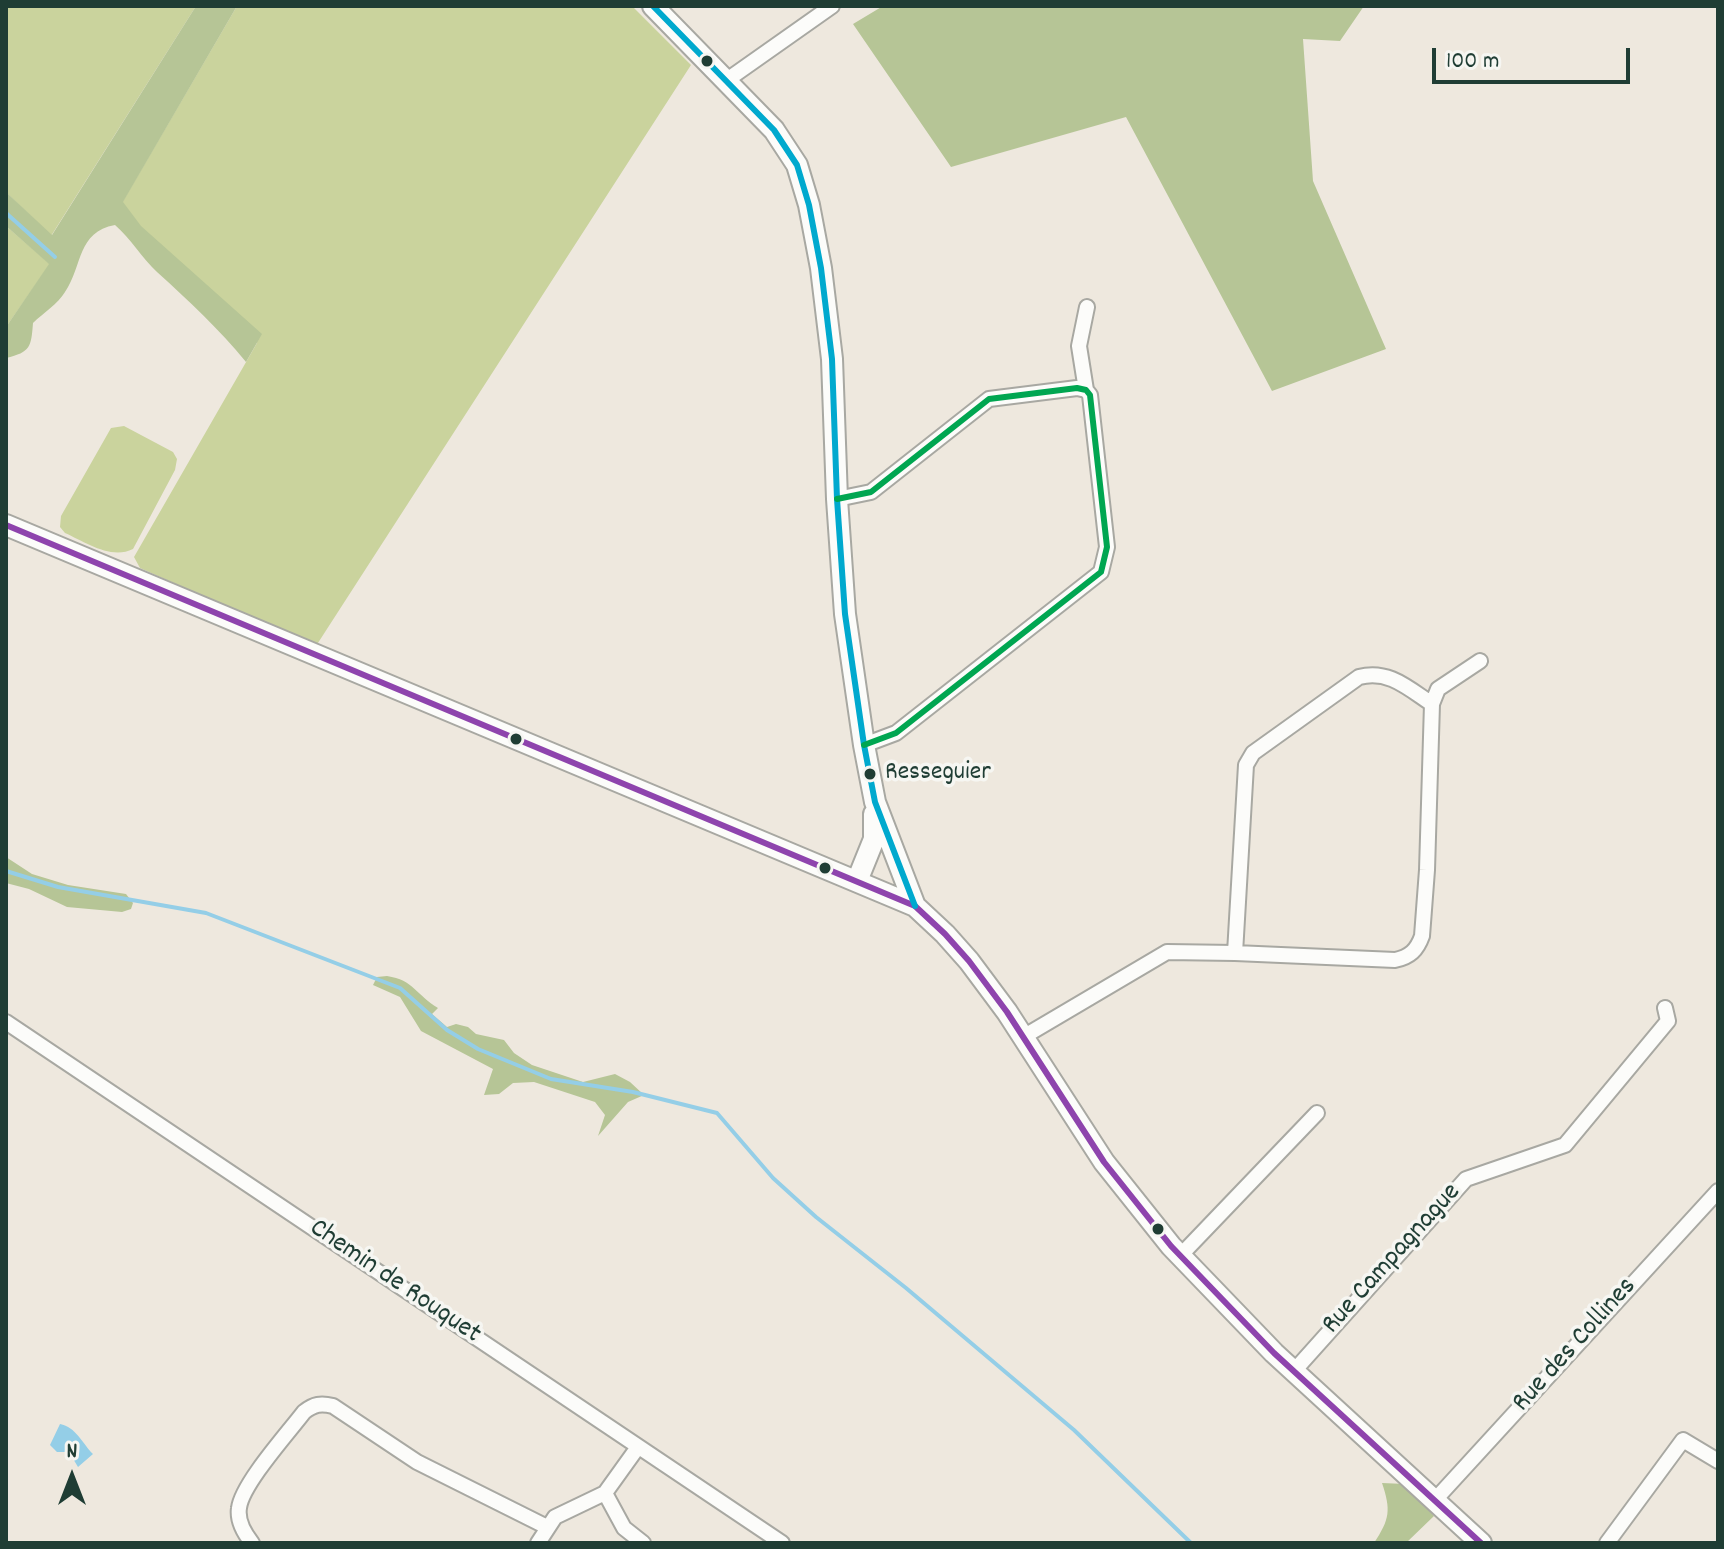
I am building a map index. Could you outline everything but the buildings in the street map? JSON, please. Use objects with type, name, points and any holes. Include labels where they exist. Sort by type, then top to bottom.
[{"type":"street","points":[[653,6],[774,130],[797,165],[809,205],[821,268],[832,359],[845,614],[864,745],[875,802],[915,906]]},
{"type":"street","points":[[727,80],[832,6]]},
{"type":"street","points":[[864,745],[896,733],[1101,572],[1107,547],[1093,404],[1086,390],[1079,346],[1087,307]]},
{"type":"street","points":[[837,499],[871,492],[989,399],[1077,388],[1086,390]]},
{"type":"street","points":[[6,525],[915,906],[969,961],[1023,1037],[1104,1162],[1180,1256],[1294,1371],[1481,1543]]},
{"type":"street","points":[[1023,1037],[1167,952],[1404,958],[1419,945],[1422,936],[1432,704],[1438,689],[1480,661]]},
{"type":"street","points":[[1235,953],[1246,765],[1253,753],[1347,683],[1372,673],[1384,674],[1432,704]]},
{"type":"street","points":[[857,881],[874,839],[875,802]]},
{"type":"street","points":[[865,861],[896,859]]},
{"type":"street","name":"Rue Campagnague","points":[[1294,1371],[1466,1179],[1565,1145],[1668,1021],[1665,1008]]},
{"type":"street","name":"Chemin de Rouquet","points":[[6,1022],[782,1543]]},
{"type":"street","points":[[1180,1256],[1317,1113]]},
{"type":"street","name":"Rue des Collines","points":[[1434,1501],[1718,1191]]},
{"type":"street","points":[[252,1543],[244,1534],[239,1519],[241,1497],[304,1412],[312,1405],[324,1404],[333,1406],[417,1462],[547,1527]]},
{"type":"street","points":[[1607,1543],[1683,1440],[1718,1461]]},
{"type":"street","points":[[538,1543],[555,1517],[605,1493],[638,1447]]},
{"type":"street","points":[[605,1493],[624,1528],[643,1543]]},
{"type":"green space","points":[[6,6],[196,6],[51,236],[6,192]]},
{"type":"green space","points":[[196,6],[237,6],[123,202],[141,226],[262,334],[246,362],[115,225],[103,229],[87,242],[65,292],[33,323],[28,347],[6,358],[6,327],[49,264],[6,226],[6,192],[52,235]]},
{"type":"green space","points":[[237,6],[632,6],[691,65],[316,646],[140,568],[134,557],[257,343],[116,213]]},
{"type":"green space","points":[[883,6],[1364,6],[1340,41],[1303,39],[1313,181],[1386,349],[1272,391],[1126,117],[951,167],[853,24]]},
{"type":"green space","points":[[6,226],[50,264],[6,327]]},
{"type":"green space","points":[[124,426],[173,452],[177,459],[175,470],[133,549],[116,552],[90,545],[65,533],[60,527],[61,516],[111,428]]},
{"type":"green space","points":[[6,857],[32,874],[68,885],[126,894],[133,903],[131,909],[122,912],[67,907],[29,889],[6,883]]},
{"type":"green space","points":[[387,976],[409,984],[438,1008],[432,1014],[447,1027],[456,1024],[468,1027],[476,1034],[504,1040],[514,1053],[532,1065],[583,1082],[615,1074],[644,1095],[628,1102],[598,1136],[605,1115],[595,1102],[534,1082],[513,1083],[499,1094],[484,1095],[493,1069],[421,1031],[400,997],[373,985],[377,977]]},
{"type":"green space","points":[[1382,1483],[1405,1484],[1434,1516],[1406,1543],[1374,1543],[1387,1514]]},
{"type":"water","points":[[60,1424],[75,1432],[93,1454],[78,1467],[69,1452],[57,1452],[50,1445]]},
{"type":"waterway","points":[[6,213],[55,257]]},
{"type":"waterway","points":[[6,871],[58,887],[206,913],[400,988],[447,1030],[478,1049],[551,1079],[633,1092],[717,1113],[773,1178],[1074,1430],[1191,1543]]},
{"type":"transit line","points":[[653,6],[774,130],[797,165],[809,205],[821,268],[832,359],[845,614],[864,745],[875,802],[915,906]]},
{"type":"transit line","points":[[837,499],[871,492],[989,399],[1077,388],[1086,390],[1090,395],[1107,547],[1101,572],[896,733],[864,745]]},
{"type":"transit line","points":[[6,525],[915,906],[969,961],[1007,1012],[1104,1162],[1171,1246],[1274,1353],[1481,1543]]},
{"type":"place","name":"Resseguier","points":[[870,774]]}]
